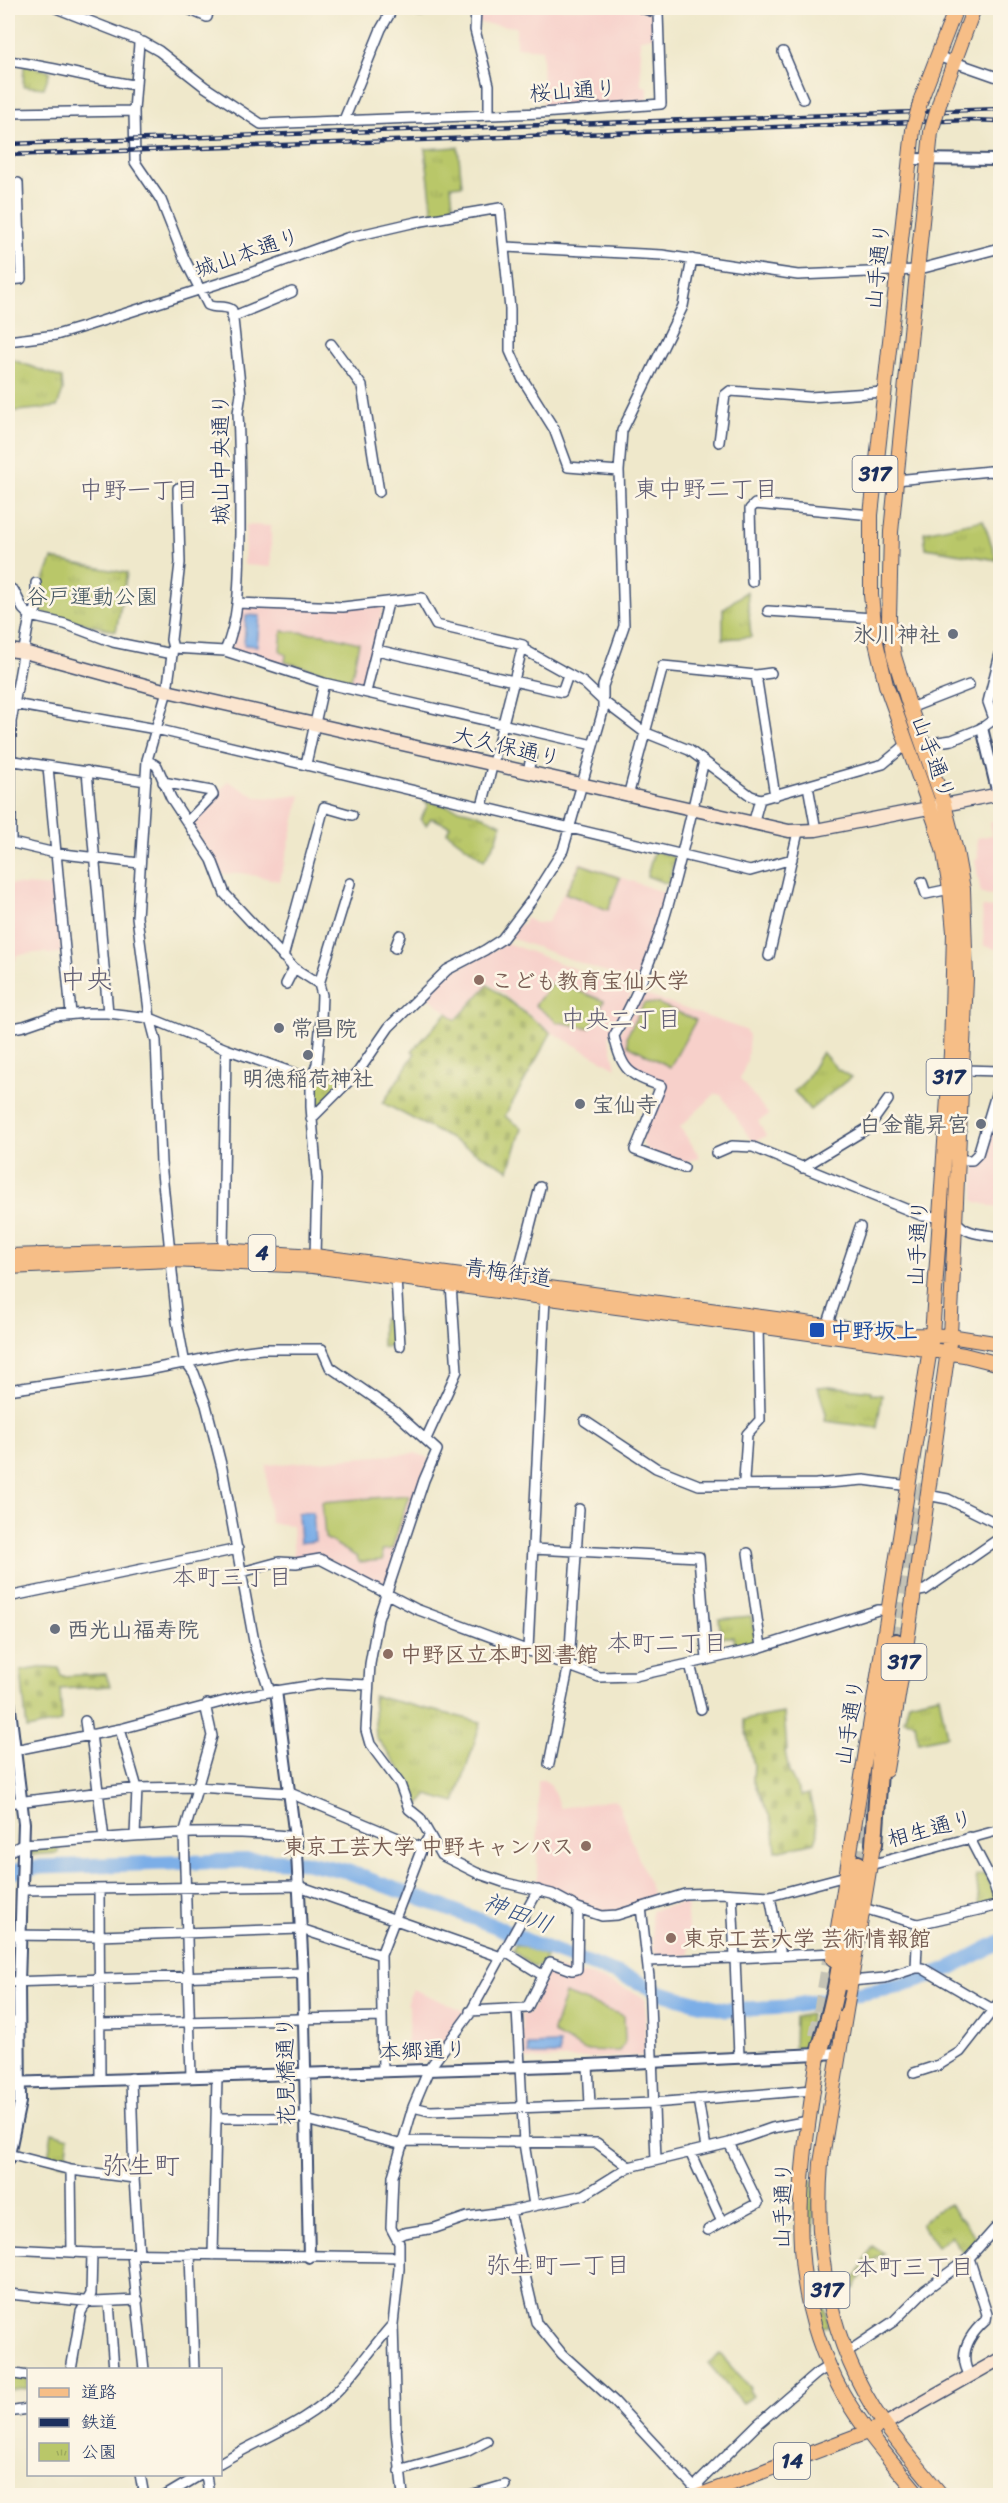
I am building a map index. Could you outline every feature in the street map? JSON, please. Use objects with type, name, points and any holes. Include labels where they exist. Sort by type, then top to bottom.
[{"type":"highway","points":[[874,1844],[882,1729],[896,1640]]},
{"type":"highway","points":[[819,2054],[841,1986],[845,1946],[864,1864]]},
{"type":"main road","name":"山手通り","points":[[896,1640],[889,1610],[931,1343],[951,1053],[954,932],[944,853],[908,743],[886,685],[873,618],[871,515],[884,392],[891,272],[913,130],[921,99],[956,8]]},
{"type":"main road","name":"山手通り","points":[[841,1986],[834,1953],[846,1876],[896,1640],[913,1592],[950,1336],[963,1070],[966,948],[963,890],[944,804],[894,656],[889,619],[888,583],[916,270],[931,132],[974,8]]},
{"type":"main road","name":"大久保通り","points":[[8,650],[24,652],[167,691],[314,725],[753,824],[798,832],[999,794]]},
{"type":"main road","name":"青梅街道","points":[[8,1267],[224,1251],[315,1256],[514,1288],[827,1326],[931,1343],[948,1353],[1000,1364]]},
{"type":"main road","name":"青梅街道","points":[[8,1256],[171,1255],[313,1266],[451,1285],[514,1288],[545,1298],[758,1327],[931,1343],[950,1336],[1000,1344]]},
{"type":"main road","points":[[935,1294],[952,1296]]},
{"type":"main road","points":[[841,1986],[863,1908],[864,1864],[874,1844]]},
{"type":"main road","name":"山手通り","points":[[834,2010],[839,2054],[821,2163],[819,2226],[827,2290],[845,2354],[874,2409],[942,2496]]},
{"type":"main road","name":"山手通り","points":[[819,2054],[800,2187],[800,2247],[810,2310],[842,2392],[868,2432],[919,2495]]},
{"type":"main road","points":[[885,2424],[1000,2360]]},
{"type":"main road","name":"14","points":[[697,2496],[885,2424]]},
{"type":"street","name":"桜山通り","points":[[56,8],[114,29],[159,51],[205,87],[261,124],[489,115],[661,104],[658,13],[640,8]]},
{"type":"street","points":[[186,8],[207,16],[209,8]]},
{"type":"street","points":[[344,120],[372,51],[393,8]]},
{"type":"street","points":[[476,8],[475,30],[489,85],[489,115]]},
{"type":"street","points":[[139,43],[134,111],[135,162],[161,200],[198,289],[208,305],[214,308],[227,307],[231,310],[232,317],[292,292]]},
{"type":"street","points":[[783,52],[802,99]]},
{"type":"street","points":[[937,56],[1000,78]]},
{"type":"street","points":[[8,61],[73,71],[104,80],[136,85]]},
{"type":"street","points":[[8,113],[134,111]]},
{"type":"street","points":[[909,159],[1000,160]]},
{"type":"street","points":[[8,184],[18,183],[21,279],[8,280]]},
{"type":"street","name":"城山本通り","points":[[8,341],[56,335],[242,276],[347,238],[416,222],[500,208],[506,247]]},
{"type":"street","points":[[8,229],[20,229]]},
{"type":"street","points":[[619,471],[568,467],[554,429],[522,378],[510,351],[506,247],[692,259],[798,275],[916,270],[1000,248]]},
{"type":"street","points":[[311,1119],[358,1072],[389,1027],[443,973],[502,939],[531,902],[563,850],[603,711],[603,686],[624,626],[619,471],[622,431],[683,306],[692,259]]},
{"type":"street","name":"城山中央通り","points":[[225,651],[230,639],[237,603],[240,510],[238,413],[241,394],[232,317]]},
{"type":"street","points":[[331,344],[362,386],[379,492]]},
{"type":"street","points":[[719,442],[725,395],[730,391],[810,397],[884,392]]},
{"type":"street","points":[[896,480],[990,471],[1000,474]]},
{"type":"street","points":[[8,1852],[24,1844],[135,1836],[252,1833],[296,1837],[273,1692],[255,1647],[222,1468],[206,1405],[194,1373],[184,1359],[177,1321],[161,1163],[156,1041],[150,1018],[137,917],[147,760],[167,691],[173,651],[171,640],[180,563],[178,488]]},
{"type":"street","points":[[752,582],[750,509],[755,504],[871,515]]},
{"type":"street","points":[[36,584],[36,610],[30,616],[12,704],[9,843],[55,853],[139,863]]},
{"type":"street","points":[[8,587],[14,591],[23,609],[30,616],[65,624],[113,642],[173,651],[225,651],[324,683],[593,745]]},
{"type":"street","points":[[237,603],[343,607],[422,598],[436,625],[522,645],[523,649],[584,683],[603,701],[644,732],[689,750],[752,796],[760,799],[883,764],[908,743]]},
{"type":"street","points":[[366,692],[388,603]]},
{"type":"street","points":[[768,611],[873,618]]},
{"type":"street","points":[[482,806],[523,649]]},
{"type":"street","points":[[377,650],[562,692],[568,675]]},
{"type":"street","points":[[924,744],[952,740],[982,728],[998,717],[988,702],[1000,654]]},
{"type":"street","points":[[628,796],[663,666],[756,675],[771,673]]},
{"type":"street","points":[[756,675],[775,796]]},
{"type":"street","points":[[306,764],[324,683]]},
{"type":"street","points":[[910,708],[969,685]]},
{"type":"street","points":[[12,704],[156,729],[750,871],[792,859]]},
{"type":"street","points":[[982,728],[999,794]]},
{"type":"street","points":[[528,772],[532,753]]},
{"type":"street","points":[[9,760],[146,781]]},
{"type":"street","points":[[147,760],[157,766],[163,782],[212,860],[225,894],[294,968],[319,984]]},
{"type":"street","points":[[684,1167],[635,1150],[661,1086],[633,1075],[619,1059],[614,1036],[640,989],[671,895],[704,761]]},
{"type":"street","points":[[48,767],[71,1014]]},
{"type":"street","points":[[87,771],[108,1012]]},
{"type":"street","points":[[163,782],[211,791],[213,795],[187,822]]},
{"type":"street","points":[[808,786],[816,830]]},
{"type":"street","points":[[753,824],[760,799]]},
{"type":"street","points":[[283,957],[324,807],[352,815]]},
{"type":"street","points":[[769,956],[798,832]]},
{"type":"street","points":[[922,882],[926,894],[950,889]]},
{"type":"street","points":[[315,1256],[317,1179],[311,1119],[311,1079],[317,1064],[321,1020],[322,994],[319,984],[350,883]]},
{"type":"street","points":[[395,948],[400,935]]},
{"type":"street","points":[[286,984],[294,968]]},
{"type":"street","points":[[8,1029],[53,1016],[71,1014],[108,1012],[150,1018],[226,1049],[311,1079]]},
{"type":"street","points":[[224,1251],[226,1049]]},
{"type":"street","points":[[960,1160],[972,1160],[978,1154],[1000,1081],[1000,1071],[963,1070]]},
{"type":"street","points":[[802,1168],[867,1128],[888,1100]]},
{"type":"street","points":[[716,1153],[732,1146],[753,1147],[923,1216],[940,1217]]},
{"type":"street","points":[[514,1288],[540,1187]]},
{"type":"street","points":[[956,1221],[968,1232],[1000,1237]]},
{"type":"street","points":[[827,1326],[860,1227]]},
{"type":"street","points":[[396,1278],[400,1346]]},
{"type":"street","points":[[426,1439],[457,1371],[451,1285]]},
{"type":"street","points":[[528,1649],[545,1298]]},
{"type":"street","points":[[747,1484],[744,1480],[747,1434],[760,1420],[758,1327]]},
{"type":"street","points":[[8,1390],[188,1364],[262,1349],[322,1349],[330,1367],[394,1412],[437,1450],[424,1480],[378,1619],[368,1685],[366,1730],[370,1744],[400,1784],[409,1809],[420,1818],[436,1848],[451,1861],[506,1883],[552,1894],[592,1914],[609,1916],[686,1894],[720,1893],[770,1896],[846,1876]]},
{"type":"street","points":[[585,1421],[656,1468],[699,1485],[816,1484],[864,1480],[909,1486]]},
{"type":"street","points":[[927,1495],[948,1499],[1000,1525]]},
{"type":"street","points":[[549,1764],[568,1665],[578,1551],[579,1509]]},
{"type":"street","points":[[913,1592],[925,1590],[1000,1538]]},
{"type":"street","points":[[534,1549],[699,1557],[707,1660]]},
{"type":"street","points":[[8,1597],[238,1550]]},
{"type":"street","points":[[748,1553],[760,1647]]},
{"type":"street","points":[[242,1572],[279,1562],[296,1563],[320,1559],[416,1609],[599,1677],[635,1676],[690,1664],[760,1647],[878,1610],[889,1610]]},
{"type":"street","points":[[690,1664],[701,1709]]},
{"type":"street","points":[[11,1748],[120,1729],[207,1704],[273,1692],[327,1683],[368,1685]]},
{"type":"street","points":[[8,1693],[11,1748],[22,1802],[24,1844],[20,1982],[20,2102],[8,2156],[71,2170],[134,2178]]},
{"type":"street","points":[[191,2077],[184,1834],[212,1736],[207,1704]]},
{"type":"street","points":[[85,1721],[89,1734],[104,1839]]},
{"type":"street","points":[[120,1729],[137,1788],[135,1836]]},
{"type":"street","points":[[8,1803],[137,1788],[197,1787],[290,1793],[422,1848]]},
{"type":"street","name":"相生通り","points":[[864,1864],[1000,1830]]},
{"type":"street","points":[[383,2071],[381,1955],[422,1848],[430,1835]]},
{"type":"street","name":"花見橋通り","points":[[296,1837],[302,1929],[309,2257]]},
{"type":"street","points":[[863,1908],[918,1924],[1000,1905],[994,1885],[969,1837]]},
{"type":"street","points":[[23,1890],[299,1886],[500,1954],[542,1975]]},
{"type":"street","points":[[99,1889],[100,2079]]},
{"type":"street","points":[[403,2496],[399,2471],[393,2324],[399,2244],[391,2228],[393,2176],[413,2107],[429,2069],[471,2011],[500,1954],[511,1942],[538,1890]]},
{"type":"street","points":[[732,1895],[739,2056]]},
{"type":"street","points":[[770,1896],[781,1956]]},
{"type":"street","points":[[641,1907],[649,1977],[656,2160]]},
{"type":"street","points":[[471,2011],[526,2008],[550,1962],[572,1970],[577,1967],[578,1908]]},
{"type":"street","points":[[918,1924],[919,1968]]},
{"type":"street","points":[[8,1935],[99,1931],[187,1933],[302,1929],[381,1955]]},
{"type":"street","points":[[648,1961],[834,1953]]},
{"type":"street","points":[[841,1986],[885,1978],[919,1968],[992,2009]]},
{"type":"street","points":[[8,1982],[303,1973]]},
{"type":"street","points":[[914,2073],[939,2065],[960,2052],[1000,2001]]},
{"type":"street","points":[[517,2009],[524,2143],[534,2205]]},
{"type":"street","points":[[100,2024],[382,2017]]},
{"type":"street","points":[[8,2022],[20,2022]]},
{"type":"street","name":"本郷通り","points":[[8,2083],[839,2054]]},
{"type":"street","points":[[588,2064],[590,2105]]},
{"type":"street","points":[[213,2255],[217,2076]]},
{"type":"street","points":[[131,2078],[138,2300],[144,2368]]},
{"type":"street","points":[[413,2107],[430,2111],[653,2103],[813,2090]]},
{"type":"street","points":[[698,2099],[706,2148]]},
{"type":"street","points":[[216,2118],[306,2119],[403,2143],[597,2143],[629,2167]]},
{"type":"street","points":[[396,2237],[404,2233],[435,2228],[467,2217],[510,2211],[584,2195],[629,2167],[729,2143],[772,2128],[808,2121]]},
{"type":"street","points":[[708,2230],[758,2203],[729,2143]]},
{"type":"street","points":[[690,2152],[722,2222]]},
{"type":"street","points":[[71,2170],[72,2252]]},
{"type":"street","points":[[510,2211],[536,2322],[562,2354],[614,2401],[694,2487],[697,2496]]},
{"type":"street","points":[[845,2354],[894,2321],[925,2290],[969,2258],[1000,2223]]},
{"type":"street","points":[[8,2249],[136,2254],[399,2257]]},
{"type":"street","points":[[71,2368],[81,2312],[91,2294],[92,2253]]},
{"type":"street","points":[[190,2254],[194,2368]]},
{"type":"street","points":[[969,2258],[987,2314],[986,2320],[973,2331],[967,2342],[964,2353],[966,2369],[970,2376]]},
{"type":"street","points":[[8,2294],[109,2302],[138,2300]]},
{"type":"street","points":[[109,2302],[114,2368]]},
{"type":"street","points":[[222,2462],[303,2417],[326,2400],[339,2389],[393,2324]]},
{"type":"street","points":[[697,2496],[699,2482],[732,2449],[816,2374],[830,2365]]},
{"type":"street","points":[[8,2373],[27,2376]]},
{"type":"street","points":[[8,2412],[27,2409]]},
{"type":"street","points":[[399,2471],[466,2452],[487,2441]]},
{"type":"street","points":[[140,2476],[144,2496]]},
{"type":"street","points":[[165,2496],[202,2476]]},
{"type":"street","points":[[204,2476],[209,2496]]},
{"type":"street","points":[[467,2496],[505,2485]]},
{"type":"shaded area","points":[[478,8],[632,8],[652,14],[655,37],[640,38],[641,85],[647,87],[647,100],[543,109],[542,49],[516,47],[516,27],[478,23]]},
{"type":"shaded area","points":[[246,525],[271,526],[271,567],[244,565]]},
{"type":"shaded area","points":[[381,606],[383,608],[362,689],[330,682],[233,651],[230,648],[238,607]]},
{"type":"shaded area","points":[[228,781],[256,797],[276,798],[301,795],[280,881],[242,873],[222,874],[192,824]]},
{"type":"shaded area","points":[[1000,821],[1000,950],[984,946],[982,907],[996,908],[997,895],[981,894],[975,860],[978,859],[977,838],[992,835],[990,822]]},
{"type":"shaded area","points":[[580,862],[667,894],[639,984],[511,938],[519,924],[523,924],[526,918],[536,923],[548,922]]},
{"type":"shaded area","points":[[8,879],[9,884],[56,887],[61,953],[16,955],[16,960],[8,960]]},
{"type":"shaded area","points":[[507,943],[633,991],[609,1036],[616,1068],[551,1032],[489,983],[455,1019],[425,994],[444,976]]},
{"type":"shaded area","points":[[640,995],[646,995],[745,1030],[749,1035],[747,1061],[740,1079],[769,1115],[758,1121],[766,1136],[753,1143],[721,1095],[715,1094],[680,1127],[698,1154],[698,1158],[682,1164],[646,1150],[641,1140],[664,1084],[637,1074],[622,1058],[618,1036]]},
{"type":"shaded area","points":[[996,1106],[1000,1107],[1000,1209],[974,1201],[975,1171]]},
{"type":"shaded area","points":[[415,1453],[429,1458],[385,1588],[321,1556],[294,1561],[292,1525],[270,1523],[266,1465]]},
{"type":"shaded area","name":"東京工芸大学 中野キャンパス","points":[[538,1780],[544,1780],[551,1785],[560,1808],[617,1801],[655,1900],[615,1912],[595,1911],[562,1894],[537,1885]]},
{"type":"shaded area","name":"東京工芸大学 芸術情報館","points":[[686,1902],[690,1955],[657,1956],[653,1950],[651,1911]]},
{"type":"shaded area","points":[[554,1967],[579,1976],[583,1973],[632,1991],[646,1999],[644,2056],[527,2060],[521,2014],[530,2013],[549,1968]]},
{"type":"shaded area","points":[[413,1989],[466,2012],[430,2061],[403,2062],[409,2023],[409,2006],[406,2004]]},
{"type":"green space","points":[[395,8],[425,8],[422,18]]},
{"type":"green space","points":[[24,65],[50,71],[44,88],[23,86]]},
{"type":"green space","points":[[458,147],[462,185],[451,186],[454,213],[433,215],[425,149]]},
{"type":"green space","points":[[8,358],[62,378],[63,391],[57,407],[8,412]]},
{"type":"green space","points":[[983,520],[997,560],[926,548],[924,532]]},
{"type":"green space","name":"谷戸運動公園","points":[[52,559],[127,573],[116,631],[41,613],[39,593]]},
{"type":"green space","points":[[747,591],[751,637],[723,639],[723,609]]},
{"type":"green space","points":[[282,631],[324,634],[359,643],[351,680],[285,662],[286,655],[280,650]]},
{"type":"green space","points":[[423,800],[479,814],[501,824],[497,840],[484,860],[447,832],[450,826],[431,818],[426,825],[421,819],[428,804]]},
{"type":"green space","points":[[654,851],[675,857],[668,884],[647,876]]},
{"type":"green space","points":[[581,864],[620,878],[608,910],[565,893]]},
{"type":"green space","points":[[552,983],[604,1001],[590,1028],[557,1022],[535,1005]]},
{"type":"green space","points":[[488,985],[551,1033],[505,1116],[522,1128],[509,1170],[383,1103],[415,1053],[412,1051],[447,1013],[456,1020]]},
{"type":"green space","points":[[644,1003],[659,1004],[696,1020],[670,1067],[628,1045],[627,1036]]},
{"type":"green space","points":[[822,1052],[837,1069],[851,1077],[810,1110],[794,1091],[805,1081]]},
{"type":"green space","points":[[322,1069],[343,1079],[343,1083],[316,1110],[313,1109],[315,1078]]},
{"type":"green space","points":[[396,1318],[397,1346],[382,1347],[382,1319]]},
{"type":"green space","points":[[830,1386],[871,1391],[871,1394],[882,1395],[877,1428],[825,1421],[826,1414],[818,1387]]},
{"type":"green space","points":[[409,1495],[392,1549],[382,1550],[383,1560],[359,1562],[357,1557],[325,1538],[322,1502]]},
{"type":"green space","points":[[751,1616],[756,1643],[736,1650],[733,1637],[721,1637],[719,1619]]},
{"type":"green space","points":[[46,1667],[59,1668],[61,1676],[106,1674],[110,1686],[60,1689],[62,1722],[27,1729],[21,1671]]},
{"type":"green space","points":[[939,1695],[947,1736],[918,1742],[915,1722],[904,1720],[909,1702]]},
{"type":"green space","points":[[373,1696],[481,1722],[455,1803],[428,1795],[417,1807],[405,1776],[376,1737]]},
{"type":"green space","points":[[784,1713],[787,1750],[785,1751],[789,1772],[801,1796],[809,1794],[818,1833],[815,1842],[776,1851],[773,1824],[753,1780],[754,1765],[743,1720]]},
{"type":"green space","points":[[58,1844],[58,1853],[30,1855],[33,1845]]},
{"type":"green space","points":[[985,1874],[997,1903],[980,1906],[976,1876]]},
{"type":"green space","points":[[515,1944],[547,1956],[542,1964],[534,1967],[513,1951]]},
{"type":"green space","points":[[565,1994],[624,2016],[625,2041],[619,2051],[584,2050],[555,2035],[553,2031]]},
{"type":"green space","points":[[810,2014],[806,2047],[794,2047],[795,2017]]},
{"type":"green space","points":[[52,2132],[69,2137],[65,2164],[48,2159]]},
{"type":"green space","points":[[806,2180],[814,2180],[813,2242],[805,2243]]},
{"type":"green space","points":[[949,2204],[979,2240],[965,2255],[951,2236],[937,2246],[921,2224],[934,2212]]},
{"type":"green space","points":[[872,2246],[884,2253],[867,2266],[854,2289],[851,2287]]},
{"type":"green space","points":[[818,2271],[829,2326],[820,2327],[807,2273]]},
{"type":"green space","points":[[720,2354],[750,2388],[753,2396],[742,2403],[708,2363]]},
{"type":"green space","points":[[8,2377],[27,2379],[27,2389],[8,2390]]},
{"type":"water","points":[[246,615],[260,616],[257,646],[244,645]]},
{"type":"water","points":[[313,1512],[315,1541],[300,1543],[298,1513]]},
{"type":"water","points":[[559,2044],[559,2055],[529,2055],[528,2045]]},
{"type":"waterway","name":"神田川","points":[[8,1874],[40,1867],[265,1860],[305,1862],[346,1871],[495,1926],[532,1943],[634,1980],[661,1993],[726,2010],[786,2007],[901,1986],[950,1968],[1000,1942]]},
{"type":"tunnel","points":[[896,1642],[915,1515],[927,1483]]},
{"type":"tunnel","points":[[858,1864],[867,1803],[871,1751]]},
{"type":"tunnel","points":[[817,2036],[833,1943]]},
{"type":"railway","points":[[8,144],[1000,109]]},
{"type":"railway","points":[[8,155],[970,120],[1000,121]]},
{"type":"place","name":"氷川神社","points":[[953,634]]},
{"type":"place","name":"こども教育宝仙大学","points":[[479,980]]},
{"type":"place","name":"常昌院","points":[[279,1028]]},
{"type":"place","name":"明徳稲荷神社","points":[[308,1055]]},
{"type":"place","name":"宝仙寺","points":[[580,1104]]},
{"type":"place","name":"白金龍昇宮","points":[[981,1124]]},
{"type":"place","name":"中野坂上","points":[[817,1330]]},
{"type":"place","name":"西光山福寿院","points":[[55,1629]]},
{"type":"place","name":"中野区立本町図書館","points":[[388,1654]]},
{"type":"place","name":"東京工芸大学 中野キャンパス","points":[[586,1846]]},
{"type":"place","name":"東京工芸大学 芸術情報館","points":[[671,1938]]},
{"type":"district","name":"東中野二丁目","points":[[706,489]]},
{"type":"district","name":"中野一丁目","points":[[139,490]]},
{"type":"district","name":"中央","points":[[86,979]]},
{"type":"district","name":"中央二丁目","points":[[621,1019]]},
{"type":"district","name":"本町三丁目","points":[[232,1577]]},
{"type":"district","name":"本町二丁目","points":[[667,1643]]},
{"type":"district","name":"弥生町","points":[[141,2165]]},
{"type":"district","name":"弥生町一丁目","points":[[558,2265]]},
{"type":"district","name":"本町三丁目","points":[[914,2267]]}]
